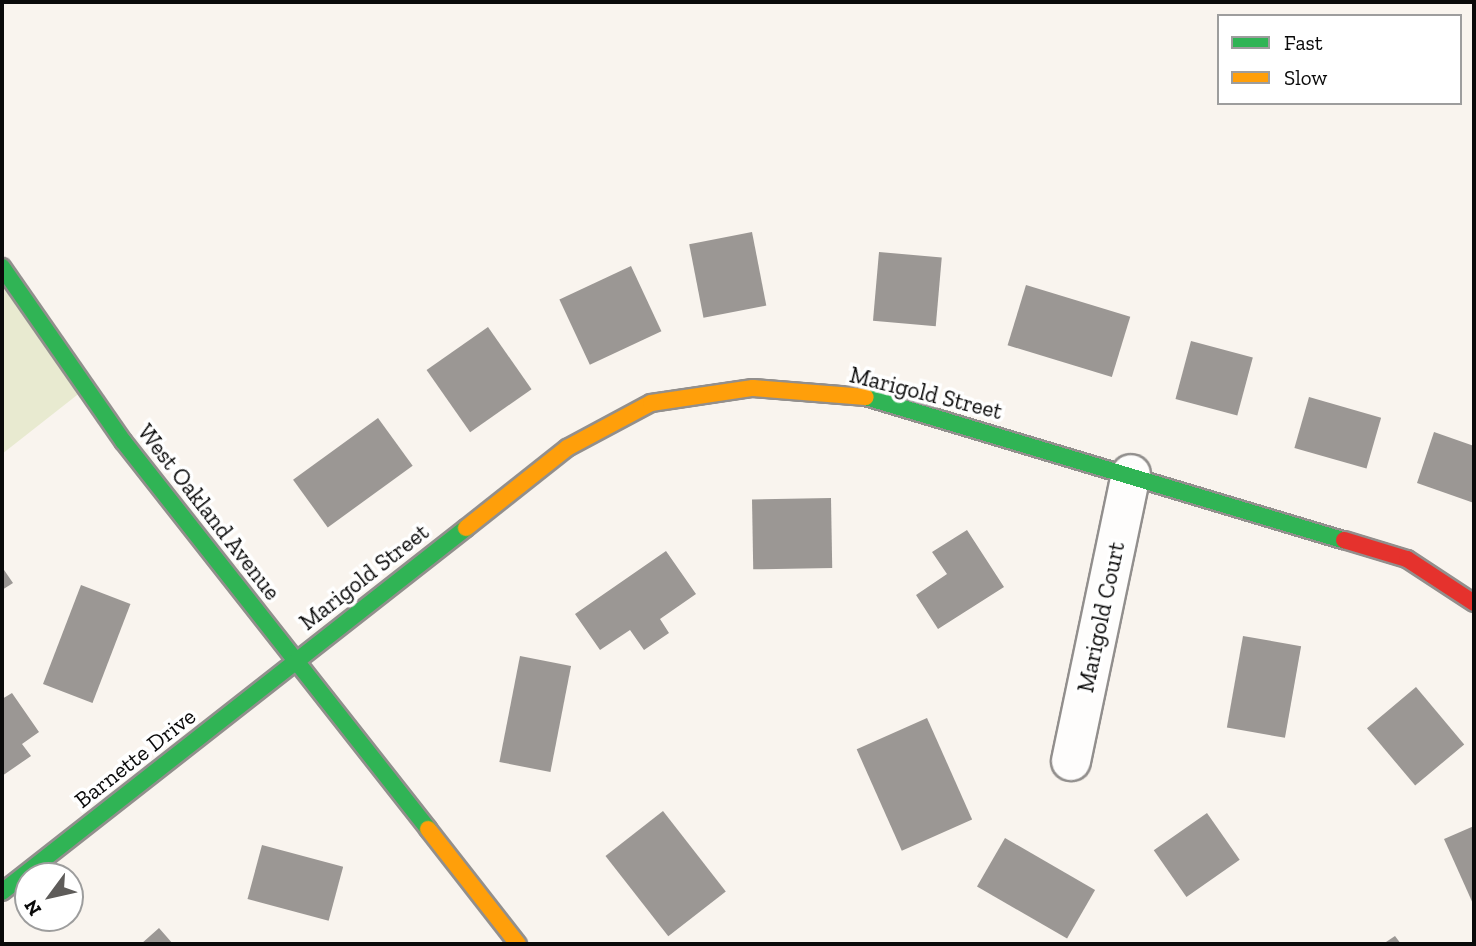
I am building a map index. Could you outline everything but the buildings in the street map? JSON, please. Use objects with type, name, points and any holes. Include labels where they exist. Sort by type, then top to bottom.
[{"type":"street","name":"West Oakland Avenue","points":[[2,267],[123,441],[518,944]]},
{"type":"street","name":"Marigold Street","points":[[296,660],[568,448],[651,403],[753,388],[871,397],[1131,474],[1408,559],[1474,603]]},
{"type":"street","name":"Marigold Court","points":[[1071,761],[1131,474]]},
{"type":"street","name":"Barnette Drive","points":[[2,892],[296,660]]},
{"type":"green space","points":[[2,267],[86,388],[2,454]]},
{"type":"traffic: fast","points":[[2,267],[123,441],[428,829]]},
{"type":"traffic: fast","points":[[866,397],[1344,540]]},
{"type":"traffic: fast","points":[[2,892],[466,528]]},
{"type":"traffic: slow","points":[[466,528],[567,448],[651,403],[753,388],[866,397]]},
{"type":"traffic: slow","points":[[428,829],[518,944]]},
{"type":"traffic: jam","points":[[1344,540],[1407,559],[1474,603]]}]
